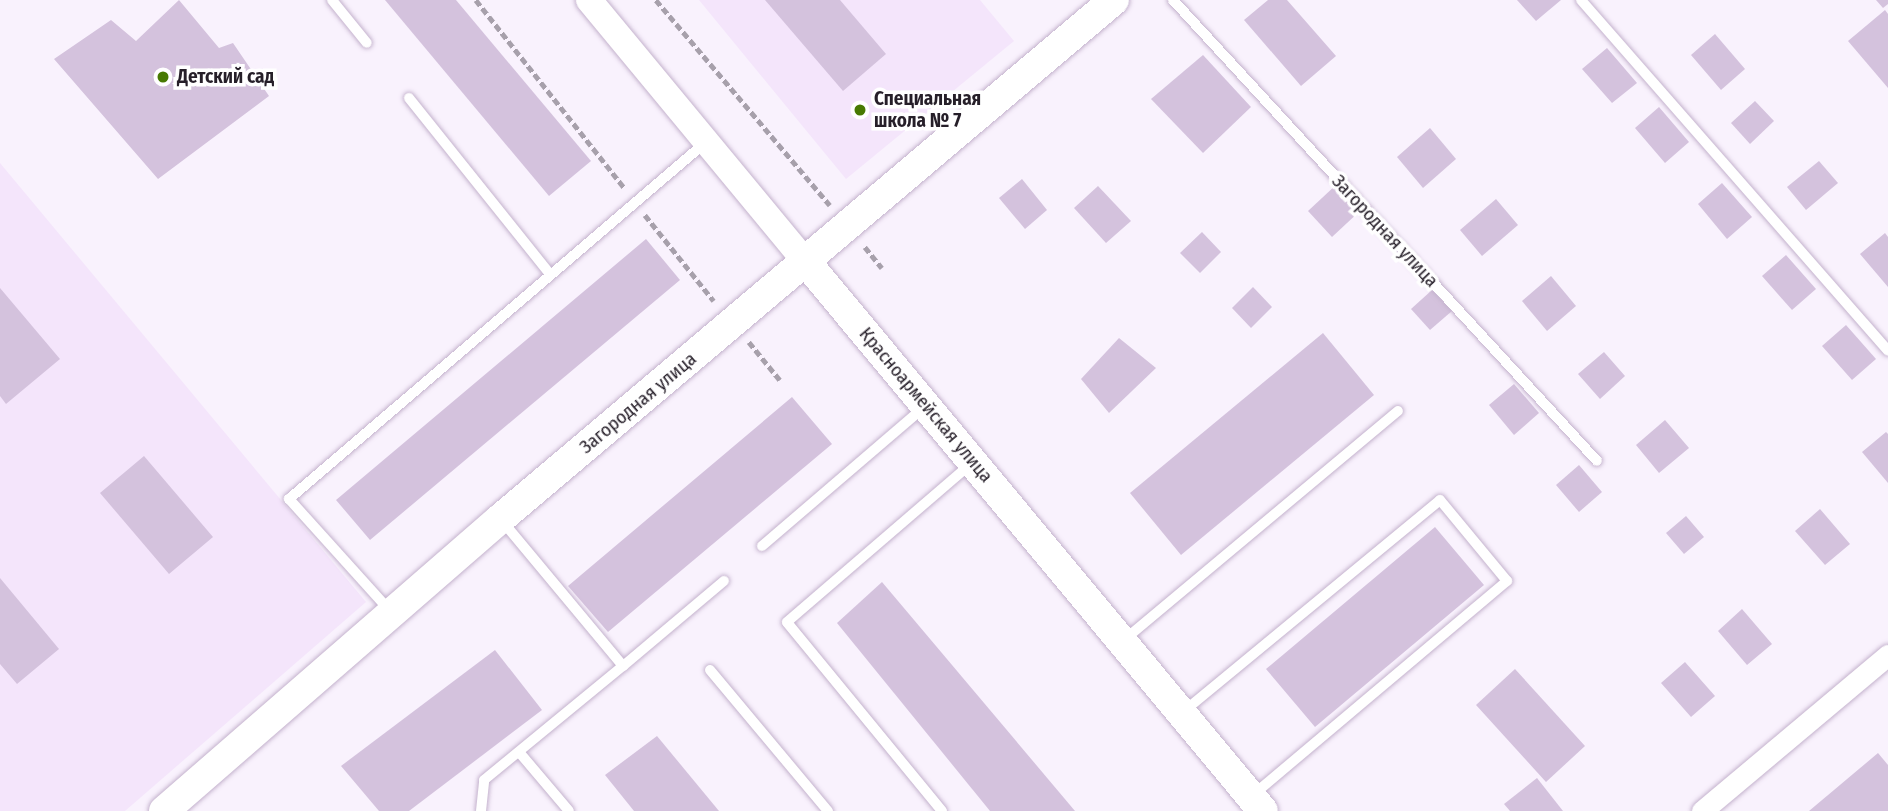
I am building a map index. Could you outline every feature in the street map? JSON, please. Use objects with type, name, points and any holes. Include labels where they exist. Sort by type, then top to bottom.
[{"type":"main road","name":"Загородная улица","points":[[164,811],[500,519],[1114,0]]},
{"type":"main road","name":"Красноармейская улица","points":[[806,262],[1257,804]]},
{"type":"street","name":"Красноармейская улица","points":[[589,0],[806,262]]},
{"type":"street","points":[[1702,811],[1888,654]]},
{"type":"lane","points":[[332,0],[367,43]]},
{"type":"lane","name":"Загородная улица","points":[[1173,0],[1597,461]]},
{"type":"lane","points":[[1581,0],[1888,351]]},
{"type":"lane","points":[[409,98],[550,274]]},
{"type":"lane","points":[[392,613],[289,499],[706,142]]},
{"type":"lane","points":[[762,546],[926,405]]},
{"type":"lane","points":[[1122,642],[1398,411]]},
{"type":"lane","points":[[942,811],[787,622],[973,463]]},
{"type":"lane","points":[[1181,713],[1440,499],[1507,581],[1257,804]]},
{"type":"lane","points":[[500,519],[623,666]]},
{"type":"lane","points":[[481,811],[484,780],[724,581]]},
{"type":"lane","points":[[710,670],[828,811]]},
{"type":"lane","points":[[519,752],[569,811]]},
{"type":"path","points":[[656,0],[882,268]]},
{"type":"shaded area","name":"Специальная школа № 7","points":[[699,0],[980,0],[1014,41],[846,179]]},
{"type":"shaded area","points":[[0,163],[366,602],[125,811],[0,811]]},
{"type":"building","name":"Детский сад","points":[[179,0],[219,48],[233,43],[269,96],[158,179],[54,59],[111,20],[136,41]]},
{"type":"building","points":[[385,0],[456,0],[591,161],[549,196]]},
{"type":"building","points":[[765,0],[840,0],[886,54],[843,91]]},
{"type":"building","points":[[1268,0],[1287,0],[1336,56],[1301,86],[1244,20]]},
{"type":"building","points":[[1517,0],[1561,0],[1536,21]]},
{"type":"building","points":[[1876,0],[1888,0],[1888,4],[1883,8]]},
{"type":"building","points":[[1885,10],[1888,14],[1888,88],[1848,41]]},
{"type":"building","points":[[1715,34],[1745,69],[1721,90],[1691,55]]},
{"type":"building","points":[[1607,48],[1637,83],[1612,103],[1582,69]]},
{"type":"building","points":[[1203,55],[1251,107],[1203,153],[1151,99]]},
{"type":"building","points":[[1755,101],[1774,121],[1750,144],[1731,123]]},
{"type":"building","points":[[1659,107],[1689,142],[1665,163],[1635,128]]},
{"type":"building","points":[[1430,128],[1456,159],[1423,188],[1397,157]]},
{"type":"building","points":[[1819,161],[1838,183],[1806,210],[1787,187]]},
{"type":"building","points":[[1022,179],[1047,210],[1025,229],[999,198]]},
{"type":"building","points":[[1722,183],[1752,217],[1727,239],[1698,204]]},
{"type":"building","points":[[1337,184],[1361,210],[1332,237],[1308,211]]},
{"type":"building","points":[[1098,186],[1131,221],[1106,243],[1074,208]]},
{"type":"building","points":[[1496,199],[1518,225],[1482,256],[1460,230]]},
{"type":"building","points":[[1202,232],[1221,252],[1200,273],[1180,253]]},
{"type":"building","points":[[1885,233],[1888,237],[1888,287],[1860,254]]},
{"type":"building","points":[[646,239],[680,280],[370,540],[336,500]]},
{"type":"building","points":[[1786,255],[1816,289],[1792,310],[1762,276]]},
{"type":"building","points":[[1551,276],[1576,306],[1547,331],[1522,301]]},
{"type":"building","points":[[1253,287],[1272,307],[1251,328],[1232,308]]},
{"type":"building","points":[[0,288],[60,359],[6,404],[0,396]]},
{"type":"building","points":[[1432,290],[1452,311],[1430,330],[1411,309]]},
{"type":"building","points":[[1846,325],[1876,359],[1852,380],[1822,346]]},
{"type":"building","points":[[1323,333],[1374,395],[1181,555],[1130,493]]},
{"type":"building","points":[[1119,338],[1156,368],[1109,413],[1081,379]]},
{"type":"building","points":[[1604,352],[1625,376],[1600,399],[1578,374]]},
{"type":"building","points":[[1514,384],[1539,413],[1514,435],[1489,405]]},
{"type":"building","points":[[792,397],[832,444],[608,632],[568,586]]},
{"type":"building","points":[[1665,420],[1689,448],[1659,473],[1636,445]]},
{"type":"building","points":[[1886,432],[1888,434],[1888,483],[1862,452]]},
{"type":"building","points":[[144,456],[213,537],[169,574],[100,493]]},
{"type":"building","points":[[1579,465],[1602,492],[1579,512],[1556,485]]},
{"type":"building","points":[[1820,509],[1850,544],[1825,565],[1795,531]]},
{"type":"building","points":[[1686,516],[1704,537],[1684,554],[1666,533]]},
{"type":"building","points":[[1435,527],[1484,585],[1315,727],[1266,669]]},
{"type":"building","points":[[0,578],[59,649],[17,684],[0,664]]},
{"type":"building","points":[[882,582],[1075,811],[990,811],[837,623]]},
{"type":"building","points":[[1742,609],[1772,644],[1747,665],[1718,631]]},
{"type":"building","points":[[495,650],[542,710],[409,811],[379,811],[341,766]]},
{"type":"building","points":[[1685,662],[1715,696],[1691,717],[1661,683]]},
{"type":"building","points":[[1515,669],[1585,746],[1546,782],[1476,705]]},
{"type":"building","points":[[657,736],[719,811],[634,811],[605,775]]},
{"type":"building","points":[[1878,753],[1888,765],[1888,811],[1809,811]]},
{"type":"building","points":[[1537,778],[1563,811],[1510,811],[1504,804]]},
{"type":"place","name":"Детский сад","points":[[163,77]]},
{"type":"place","name":"Специальная школа № 7","points":[[860,110]]}]
